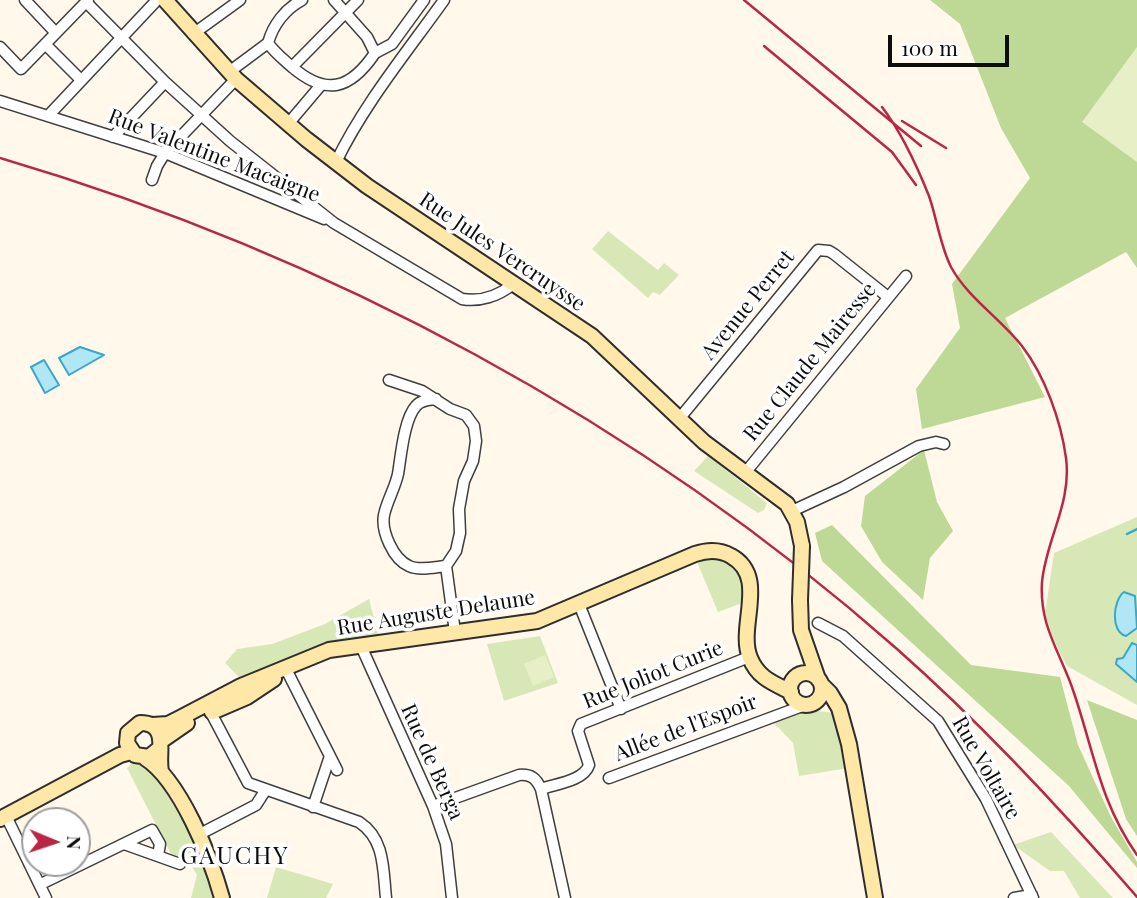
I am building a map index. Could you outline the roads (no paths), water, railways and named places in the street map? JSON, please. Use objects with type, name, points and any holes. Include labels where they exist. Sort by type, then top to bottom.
[{"type":"main road","name":"Rue Jules Vercruysse","points":[[164,0],[232,76],[288,124],[367,186],[592,336],[704,442],[782,499],[792,511]]},
{"type":"main road","points":[[792,511],[800,529],[802,546],[800,624],[806,650],[820,681],[839,708],[843,722],[875,898]]},
{"type":"main road","name":"Rue Auguste Delaune","points":[[152,725],[168,724],[209,708],[329,650],[537,621],[695,554],[709,551],[719,551],[733,557],[748,574],[751,588],[745,634],[749,657]]},
{"type":"main road","points":[[806,650],[793,686],[797,703],[829,709],[843,722]]},
{"type":"main road","points":[[749,657],[760,675],[772,682],[793,686],[811,674],[820,681],[822,694],[808,705]]},
{"type":"main road","name":"Rue Auguste Delaune","points":[[160,745],[181,726],[209,708]]},
{"type":"main road","points":[[161,771],[159,732],[152,725],[141,723],[131,728],[127,743],[138,755],[161,771],[172,785],[198,835],[222,898]]},
{"type":"main road","points":[[3,817],[120,755],[153,755],[160,745]]},
{"type":"street","points":[[25,0],[56,33]]},
{"type":"street","points":[[48,116],[121,38],[164,0]]},
{"type":"street","points":[[193,34],[240,0]]},
{"type":"street","points":[[334,0],[367,37],[374,53]]},
{"type":"street","points":[[292,67],[358,0]]},
{"type":"street","points":[[268,43],[308,80],[321,85],[337,85],[349,81],[365,67],[374,53],[392,44],[424,0]]},
{"type":"street","points":[[336,162],[380,90],[444,0]]},
{"type":"street","points":[[0,47],[21,69],[87,1],[200,116],[334,223],[462,299],[472,301],[493,296],[512,285]]},
{"type":"street","points":[[152,180],[165,153],[200,116],[232,76],[268,43],[272,30],[297,1]]},
{"type":"street","points":[[45,44],[82,80]]},
{"type":"street","points":[[113,137],[165,82]]},
{"type":"street","points":[[288,124],[321,85]]},
{"type":"street","name":"Rue Valentine Macaigne","points":[[0,101],[165,153],[334,223]]},
{"type":"street","name":"Avenue Perret","points":[[680,419],[818,250],[834,254],[888,297]]},
{"type":"street","name":"Rue Claude Mairesse","points":[[745,473],[906,275]]},
{"type":"street","points":[[389,380],[422,391],[450,409],[466,415],[474,426],[476,441],[473,461],[464,481],[459,509],[460,533],[456,551],[446,566],[455,632]]},
{"type":"street","points":[[436,399],[423,401],[415,406],[408,421],[395,487],[383,516],[388,539],[397,557],[409,566],[446,566]]},
{"type":"street","points":[[792,511],[919,446],[936,442],[944,444]]},
{"type":"street","points":[[579,604],[621,709]]},
{"type":"street","name":"Rue Voltaire","points":[[818,623],[843,636],[939,721],[986,799],[1032,897]]},
{"type":"street","name":"Rue de Berga","points":[[361,646],[433,806],[446,844],[452,898]]},
{"type":"street","name":"Rue Joliot Curie","points":[[541,789],[586,773],[589,761],[579,727],[749,657]]},
{"type":"street","points":[[286,669],[337,770]]},
{"type":"street","points":[[777,714],[793,686]]},
{"type":"street","name":"Allée de l'Espoir","points":[[608,778],[777,714],[808,705]]},
{"type":"street","points":[[209,708],[248,783],[359,822],[373,834],[380,848],[386,898]]},
{"type":"street","points":[[313,807],[330,755]]},
{"type":"street","points":[[433,806],[519,775],[530,775],[536,779],[541,789],[565,898]]},
{"type":"street","points":[[198,835],[256,805],[260,789]]},
{"type":"street","points":[[3,817],[41,884],[46,898]]},
{"type":"street","points":[[41,884],[152,830],[160,844],[158,856]]},
{"type":"street","points":[[124,844],[180,864]]},
{"type":"street","points":[[1014,898],[1032,897]]},
{"type":"water","points":[[80,347],[104,355],[69,375],[59,358]]},
{"type":"water","points":[[44,360],[59,385],[45,393],[31,367]]},
{"type":"water","points":[[1124,592],[1135,596],[1137,628],[1126,636],[1117,629],[1115,622],[1117,602]]},
{"type":"water","points":[[1132,643],[1137,645],[1137,682],[1116,664],[1117,659],[1123,658]]},
{"type":"waterway","points":[[1127,534],[1137,529]]},
{"type":"railway","points":[[744,0],[921,146]]},
{"type":"railway","points":[[764,46],[892,152],[916,185]]},
{"type":"railway","points":[[882,107],[902,139],[929,196],[951,267],[966,288],[1022,346],[1038,371],[1056,414],[1064,444],[1067,474],[1062,506],[1044,566],[1044,613],[1074,693],[1106,796],[1114,816],[1137,855]]},
{"type":"railway","points":[[902,121],[946,148]]},
{"type":"railway","points":[[0,158],[122,198],[243,244],[361,296],[476,355],[587,419],[695,490],[798,567],[897,649],[1021,769],[1137,897]]},
{"type":"district","name":"GAUCHY","points":[[235,857]]}]
